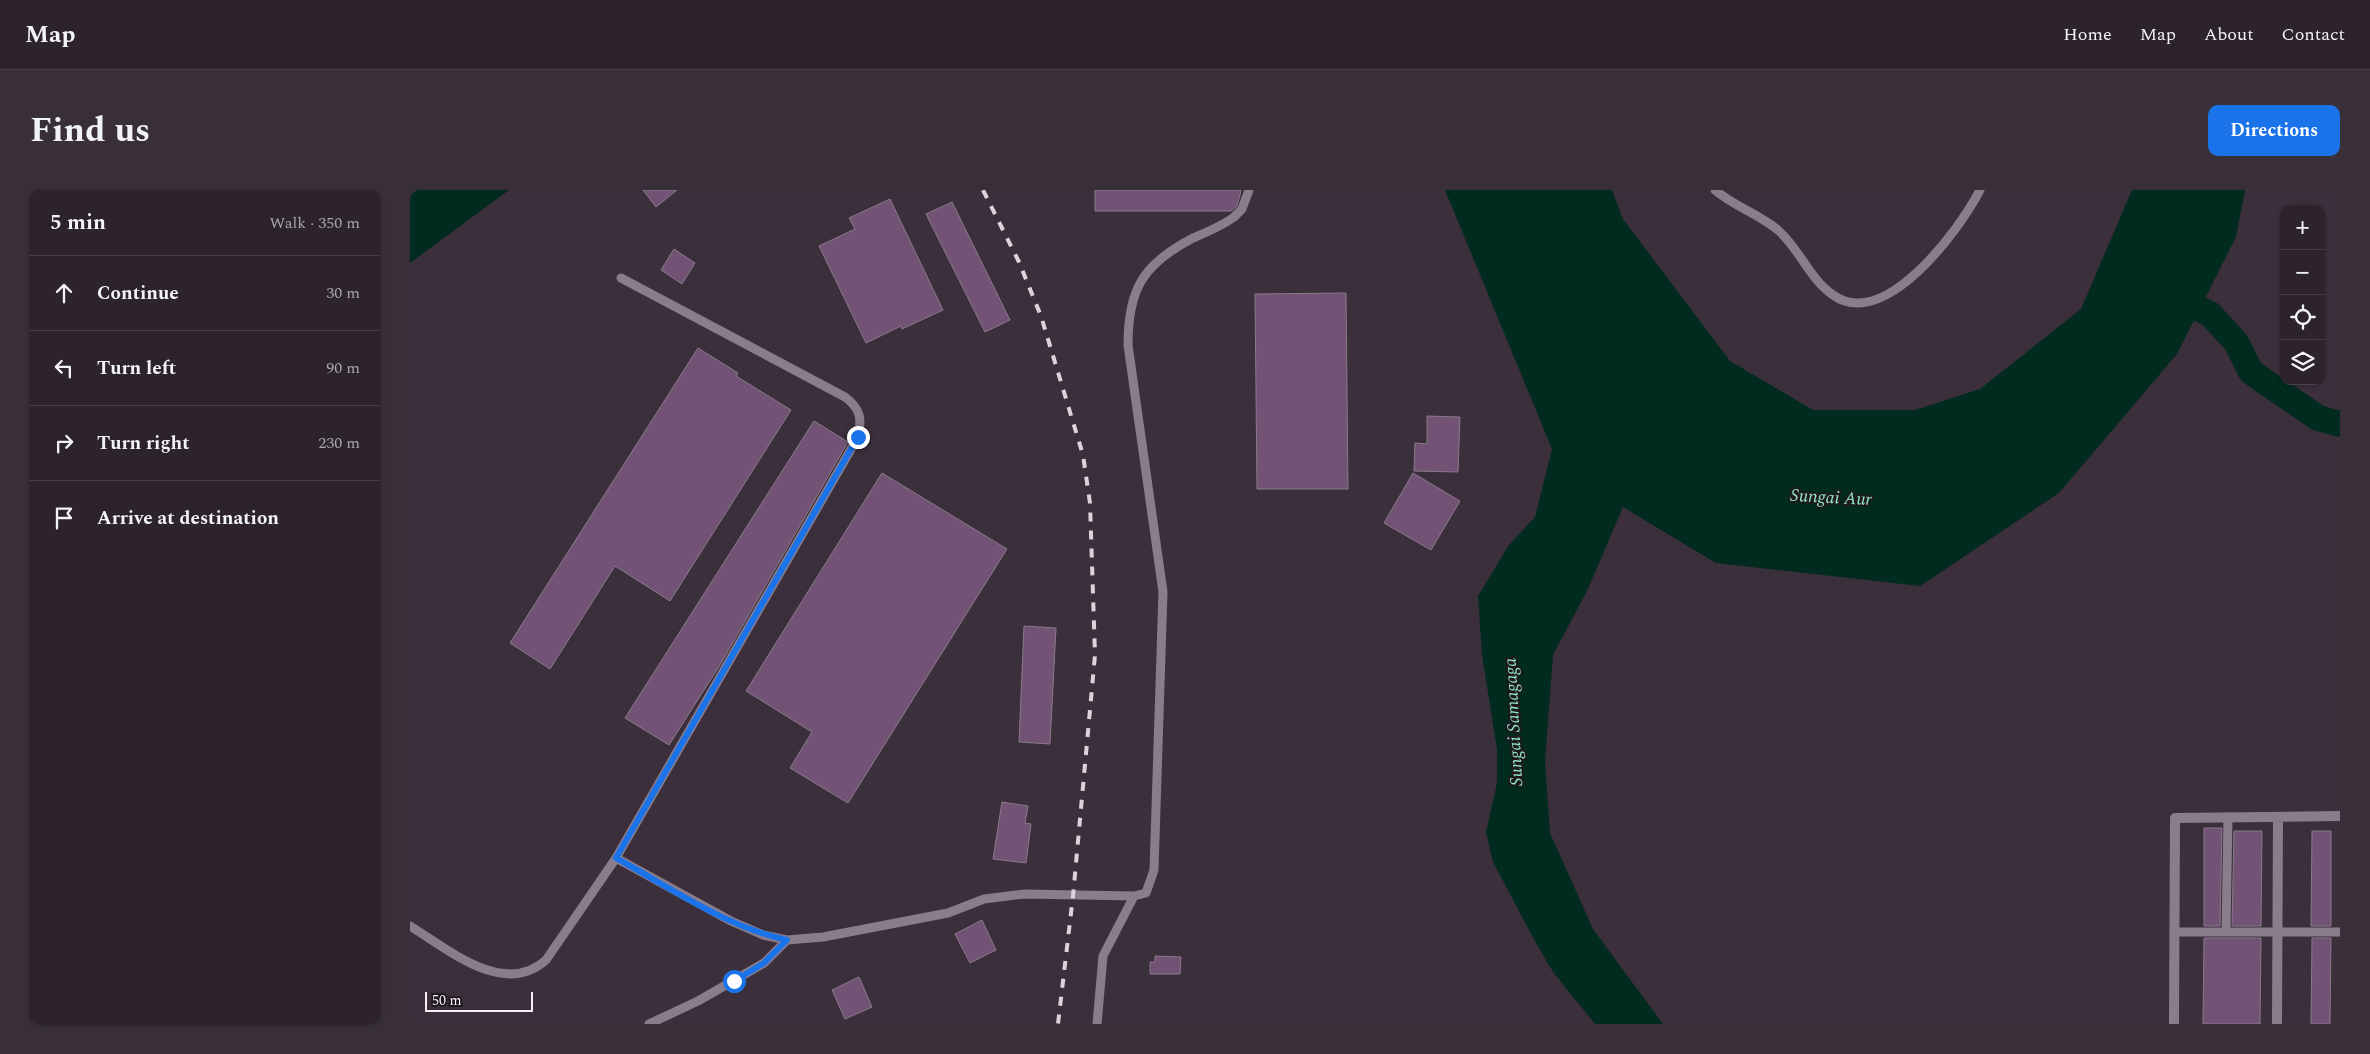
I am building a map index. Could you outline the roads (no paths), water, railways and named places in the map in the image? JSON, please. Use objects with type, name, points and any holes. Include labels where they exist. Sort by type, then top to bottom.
[{"type":"street","points":[[2174,1024],[2176,932],[2175,818],[2340,816]]},
{"type":"street","points":[[2277,1024],[2278,817]]},
{"type":"lane","points":[[616,858],[731,921],[763,935],[787,940],[823,937],[948,913],[984,899],[1025,894],[1134,896],[1146,893],[1154,870],[1163,592],[1128,345],[1130,308],[1137,286],[1147,272],[1172,250],[1234,217],[1242,209],[1248,190]]},
{"type":"lane","points":[[1715,190],[1726,200],[1779,231],[1810,274],[1832,295],[1842,301],[1856,304],[1872,301],[1902,286],[1922,268],[1951,236],[1980,190]]},
{"type":"lane","points":[[410,926],[489,971],[505,975],[520,975],[535,969],[546,960],[616,858],[858,437],[861,423],[860,413],[854,403],[621,278]]},
{"type":"lane","points":[[2226,932],[2228,817]]},
{"type":"lane","points":[[1097,1024],[1103,956],[1134,896]]},
{"type":"lane","points":[[2176,932],[2340,932]]},
{"type":"lane","points":[[649,1024],[698,1001],[764,963],[787,940]]},
{"type":"water","points":[[410,190],[509,190],[410,263]]},
{"type":"water","points":[[1445,190],[1612,190],[1623,219],[1730,361],[1813,410],[1915,410],[1980,389],[2081,309],[2132,190],[2245,190],[2236,237],[2177,354],[2059,493],[1920,586],[1716,563],[1623,507],[1588,589],[1553,655],[1545,761],[1550,833],[1593,929],[1663,1024],[1595,1024],[1553,972],[1493,862],[1486,832],[1497,783],[1497,749],[1482,655],[1478,596],[1509,545],[1535,517],[1552,449]]},
{"type":"waterway","points":[[2168,294],[2210,314],[2236,342],[2251,372],[2318,418],[2340,424]]},
{"type":"railway","points":[[983,190],[1019,262],[1041,316],[1083,455],[1090,503],[1095,655],[1073,896],[1058,1024]]},
{"type":"water label","name":"Sungai Aur","points":[[1831,497]]},
{"type":"water label","name":"Sungai Samagaga","points":[[1513,722]]}]
